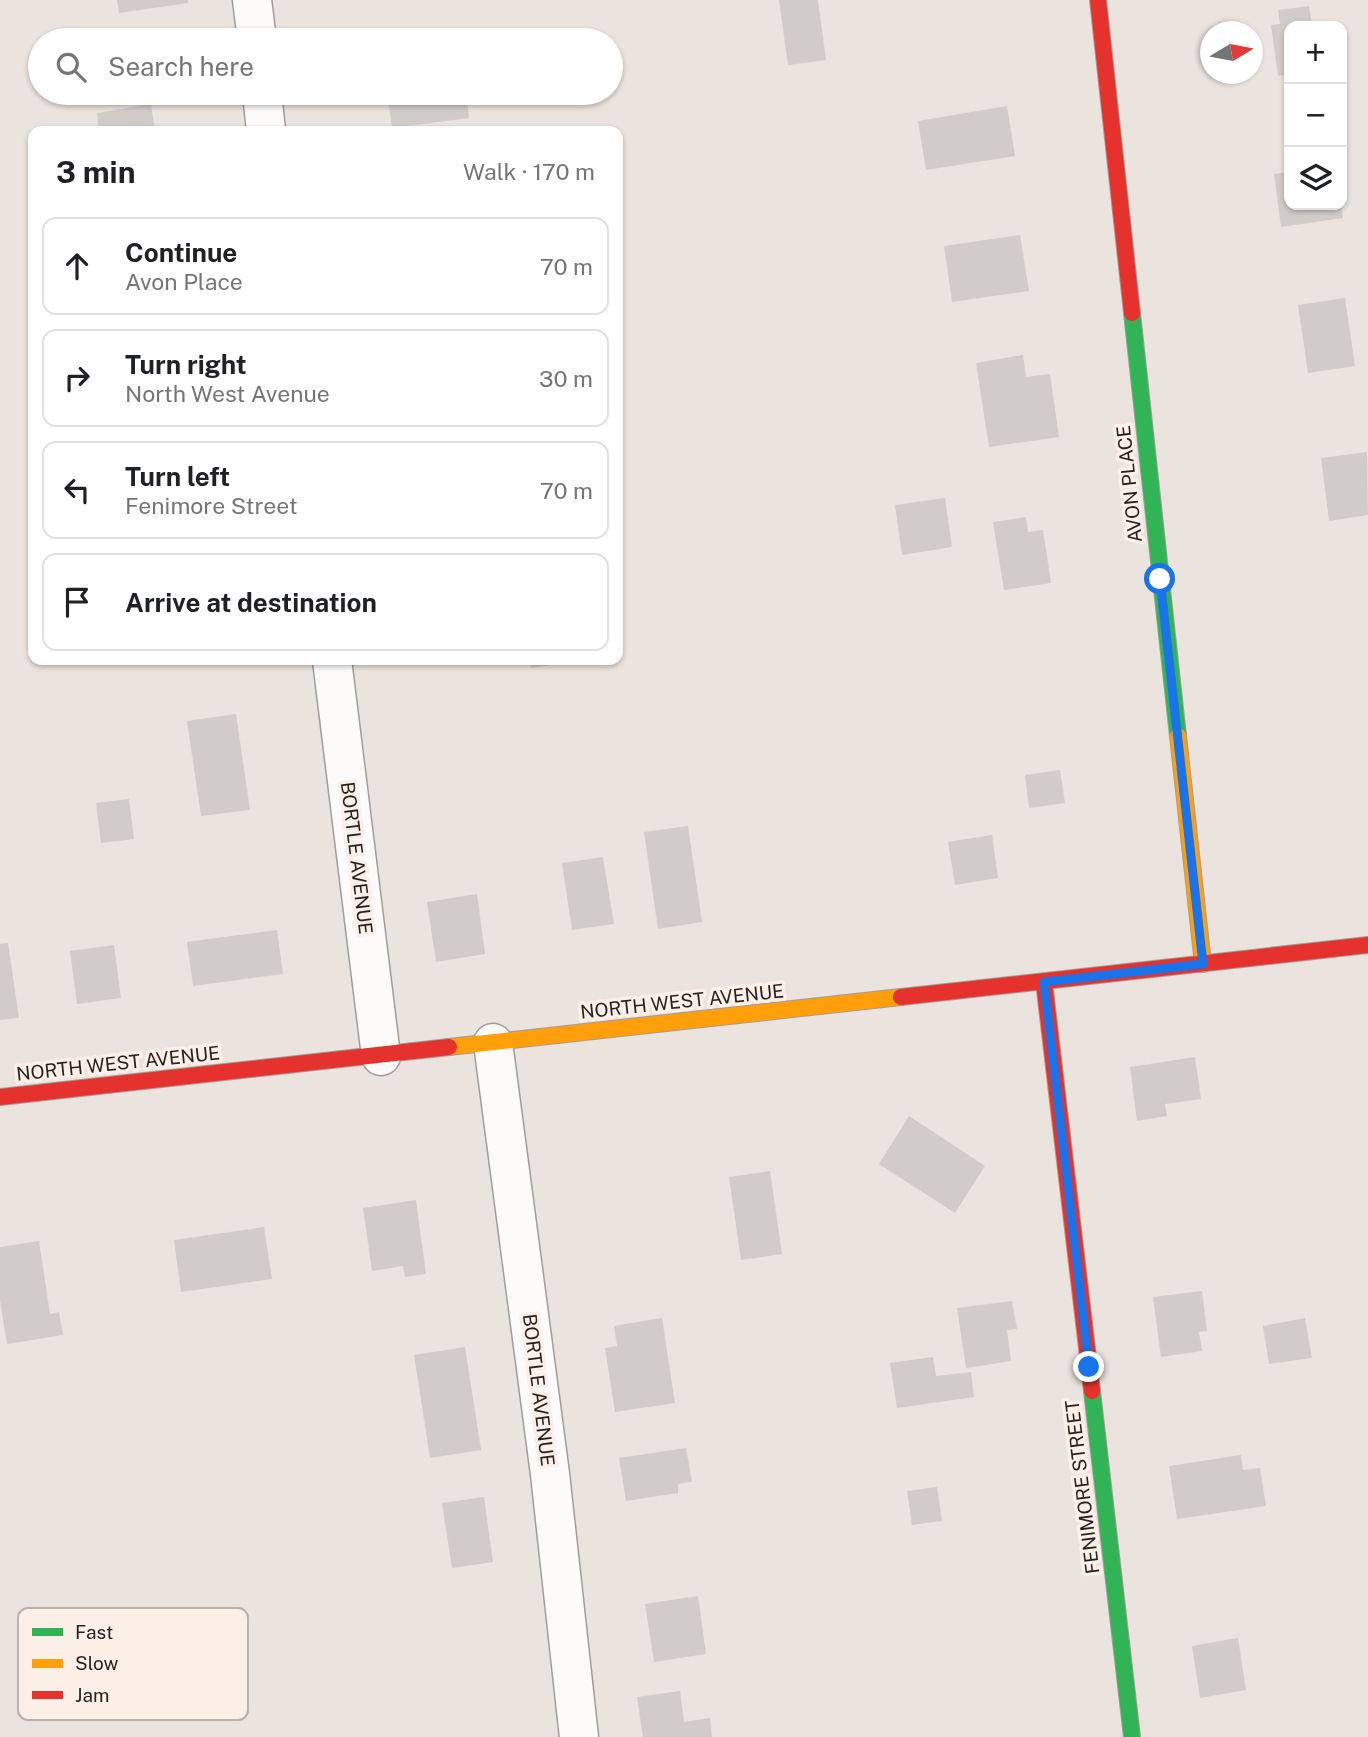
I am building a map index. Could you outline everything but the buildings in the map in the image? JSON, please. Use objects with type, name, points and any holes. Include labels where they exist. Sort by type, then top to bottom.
[{"type":"street","points":[[252,0],[256,28]]},
{"type":"street","name":"AVON PLACE","points":[[1098,0],[1203,964]]},
{"type":"street","points":[[263,105],[265,126]]},
{"type":"street","name":"BORTLE AVENUE","points":[[333,665],[381,1056]]},
{"type":"street","name":"NORTH WEST AVENUE","points":[[0,1097],[1368,945]]},
{"type":"street","name":"FENIMORE STREET","points":[[1044,982],[1132,1737]]},
{"type":"street","name":"BORTLE AVENUE","points":[[494,1043],[550,1474],[579,1737]]},
{"type":"traffic: fast","points":[[1132,313],[1178,736]]},
{"type":"traffic: fast","points":[[1092,1391],[1132,1737]]},
{"type":"traffic: slow","points":[[1178,736],[1203,964]]},
{"type":"traffic: slow","points":[[449,1047],[901,997]]},
{"type":"traffic: jam","points":[[1098,0],[1132,313]]},
{"type":"traffic: jam","points":[[901,997],[1368,945]]},
{"type":"traffic: jam","points":[[1044,982],[1092,1391]]},
{"type":"traffic: jam","points":[[0,1097],[449,1047]]},
{"type":"route","points":[[1089,1367],[1044,982],[1203,964],[1160,579]]}]
